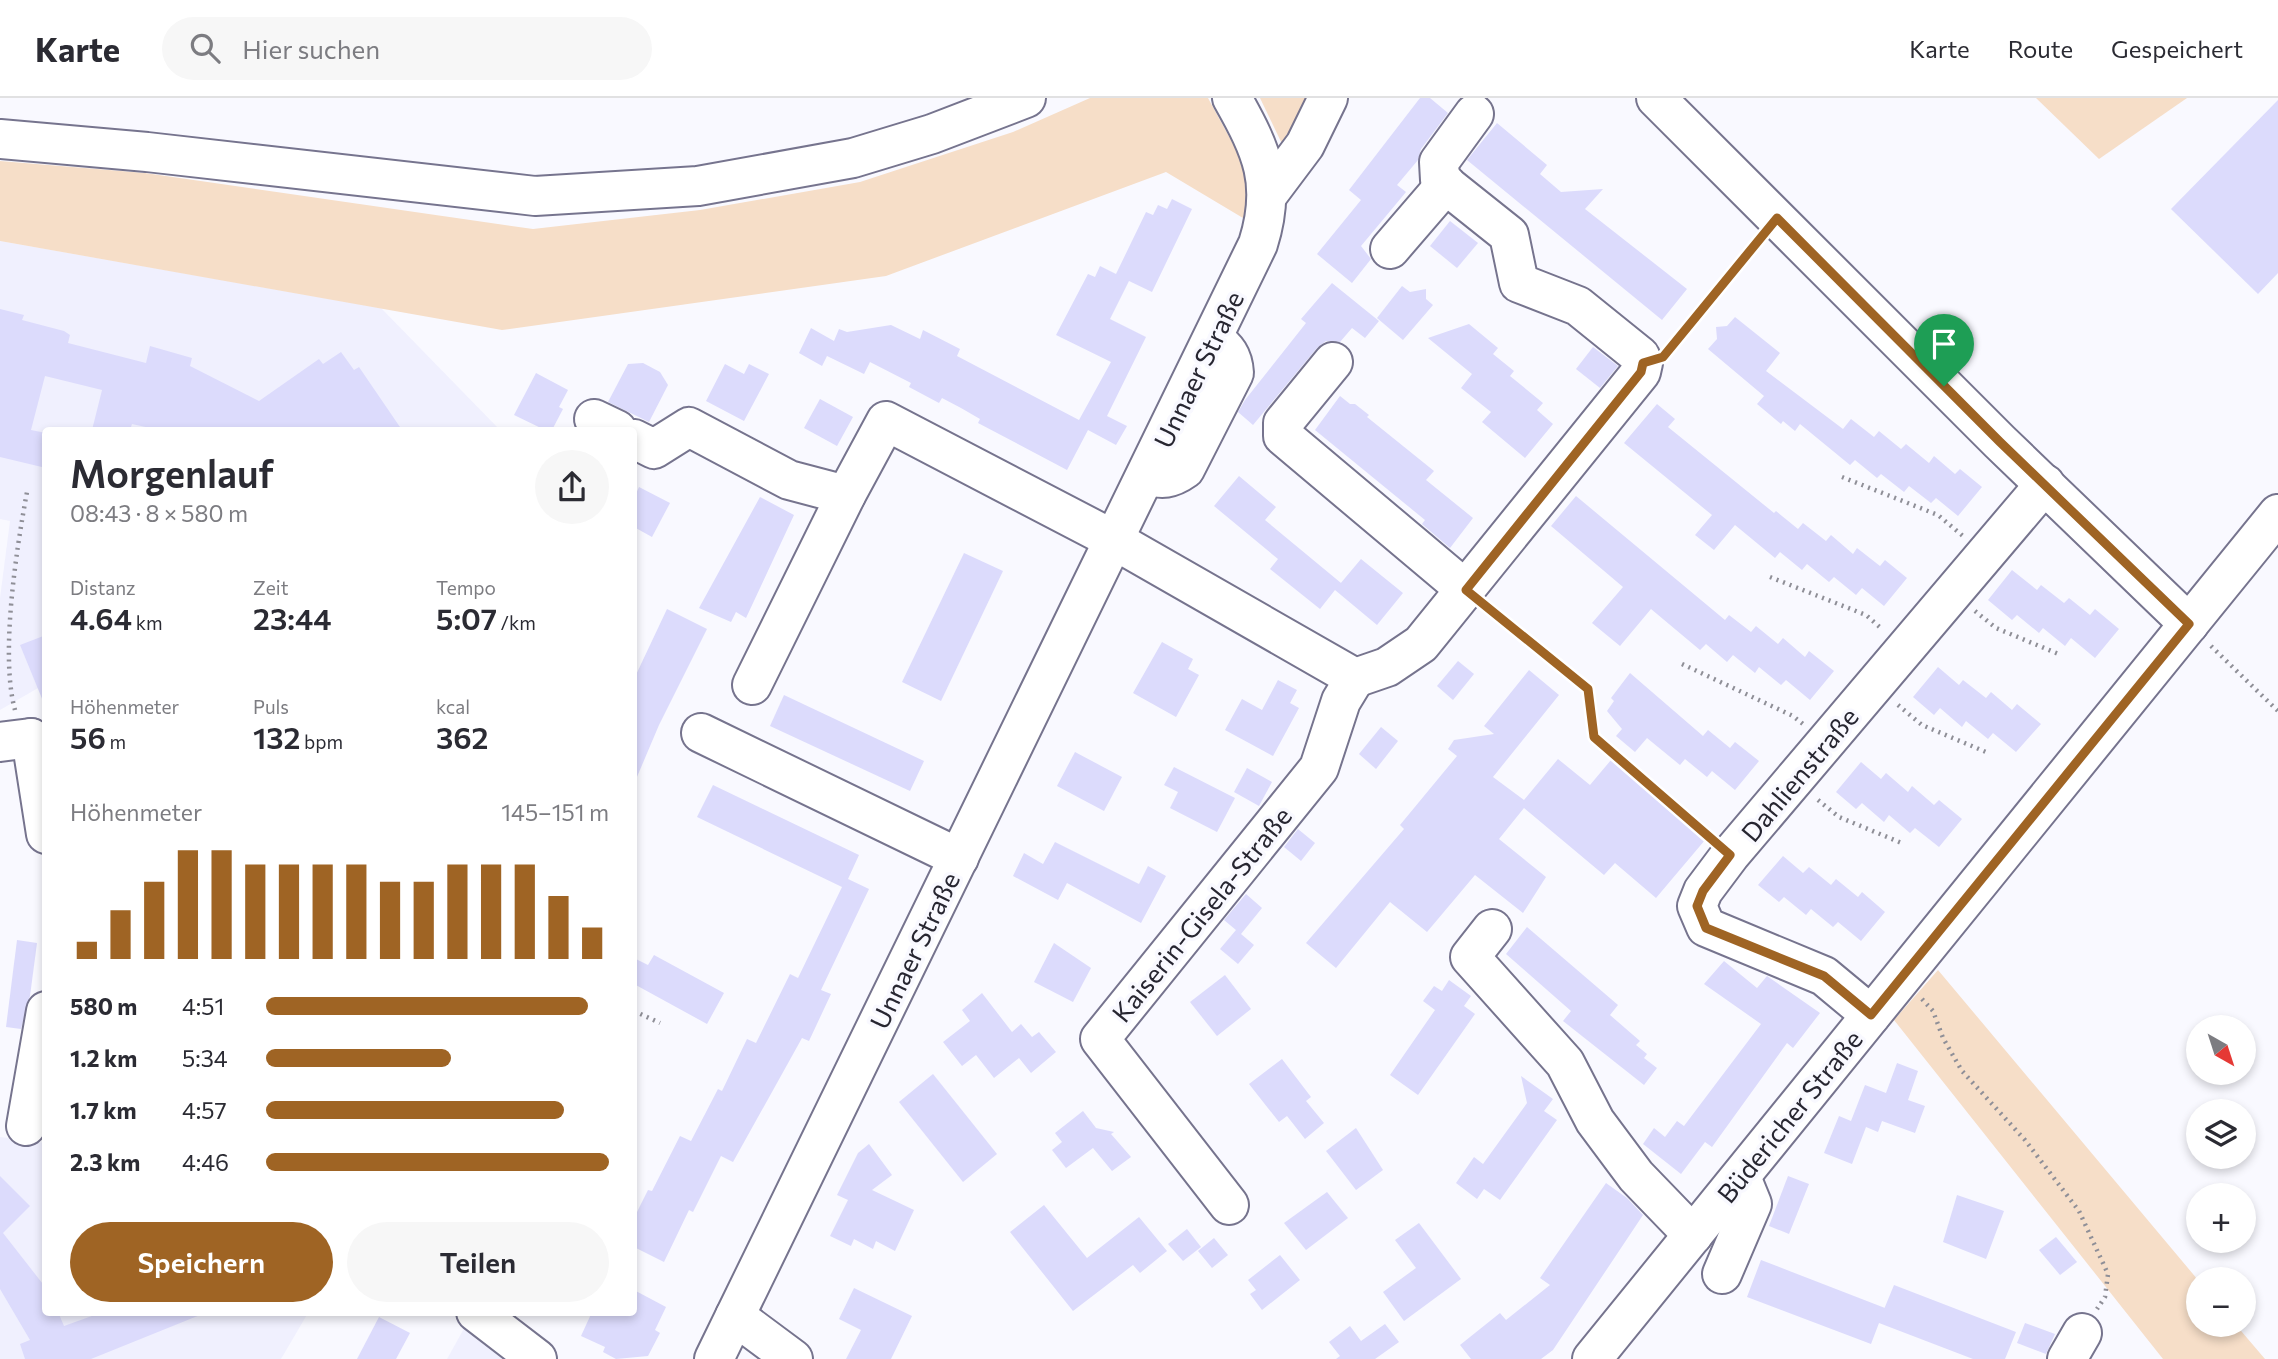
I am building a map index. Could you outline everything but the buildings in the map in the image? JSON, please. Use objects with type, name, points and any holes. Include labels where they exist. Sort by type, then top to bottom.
[{"type":"street","points":[[0,139],[147,152],[535,196],[698,186],[853,159],[932,134],[1026,98]]},
{"type":"street","name":"Unnaer Straße","points":[[714,1359],[1258,244],[1267,217],[1269,193],[1260,150],[1232,98]]},
{"type":"street","name":"Unnaer Straße","points":[[1269,193],[1305,145],[1328,98]]},
{"type":"street","points":[[1656,98],[2189,624]]},
{"type":"street","points":[[752,685],[846,495],[886,421],[1114,540],[1355,678],[1387,667],[1422,644],[1653,360],[1640,356],[1578,306],[1519,283],[1509,235],[1440,180],[1439,162],[1474,114]]},
{"type":"street","points":[[1390,249],[1446,184]]},
{"type":"street","points":[[1333,362],[1283,423],[1283,436],[1466,590]]},
{"type":"street","points":[[637,440],[654,449],[689,427],[789,480],[846,495]]},
{"type":"street","name":"Dahlienstraße","points":[[1871,1015],[1824,976],[1706,928],[1697,906],[1703,891],[1730,855],[2045,484]]},
{"type":"street","name":"Büdericher Straße","points":[[1592,1359],[2278,514]]},
{"type":"street","name":"Kaiserin-Gisela-Straße","points":[[1229,1205],[1100,1039],[1319,768],[1341,701],[1355,678]]},
{"type":"street","points":[[26,733],[42,814]]},
{"type":"street","points":[[701,733],[959,858]]},
{"type":"street","points":[[1492,929],[1470,957],[1565,1063],[1595,1121],[1636,1176],[1693,1235]]},
{"type":"street","points":[[24,1126],[42,1032]]},
{"type":"street","points":[[1723,1274],[1752,1204],[1741,1177]]},
{"type":"street","points":[[481,1316],[537,1359]]},
{"type":"street","points":[[735,1316],[793,1359]]},
{"type":"path","points":[[1653,360],[1777,218]]},
{"type":"path","points":[[1842,477],[1938,515],[1985,554]]},
{"type":"path","points":[[2,668],[2,628],[27,492]]},
{"type":"path","points":[[1770,577],[1866,615],[1905,649]]},
{"type":"path","points":[[1466,590],[1588,689],[1594,737],[1730,855]]},
{"type":"path","points":[[1953,592],[1996,628],[2061,656]]},
{"type":"path","points":[[2189,624],[2278,711]]},
{"type":"path","points":[[1682,664],[1793,716],[1825,743]]},
{"type":"path","points":[[2,677],[9,700],[26,733]]},
{"type":"path","points":[[1874,686],[1922,725],[1986,752]]},
{"type":"path","points":[[1793,782],[1839,817],[1904,844]]},
{"type":"path","points":[[1902,976],[1933,1012],[1942,1038],[1962,1071],[2048,1168],[2079,1211],[2097,1245],[2108,1274],[2105,1297],[2074,1346]]},
{"type":"path","points":[[637,1012],[660,1023]]},
{"type":"shaded area","points":[[1090,98],[1208,98],[1244,164],[1253,204],[1243,218],[1166,172],[886,276],[502,330],[0,241],[0,161],[145,173],[533,229],[700,210],[860,182],[1013,132]]},
{"type":"shaded area","points":[[1260,98],[1311,98],[1284,148]]},
{"type":"shaded area","points":[[2036,98],[2187,98],[2099,159]]},
{"type":"shaded area","points":[[0,241],[381,308],[497,427],[42,427],[42,686],[0,710],[0,598],[10,521],[0,519]]},
{"type":"shaded area","points":[[1938,970],[2187,1267],[2186,1337],[2246,1337],[2265,1359],[2163,1359],[1894,1020]]},
{"type":"shaded area","points":[[0,1137],[42,1143],[42,1316],[306,1316],[281,1359],[0,1359]]},
{"type":"shaded area","points":[[466,1325],[512,1359],[447,1359]]},
{"type":"route","points":[[1777,218],[1944,386],[2189,624],[1871,1015],[1824,976],[1706,928],[1697,906],[1703,891],[1730,855],[1594,737],[1588,689],[1466,590],[1641,372],[1643,363],[1663,357],[1777,218]]}]
